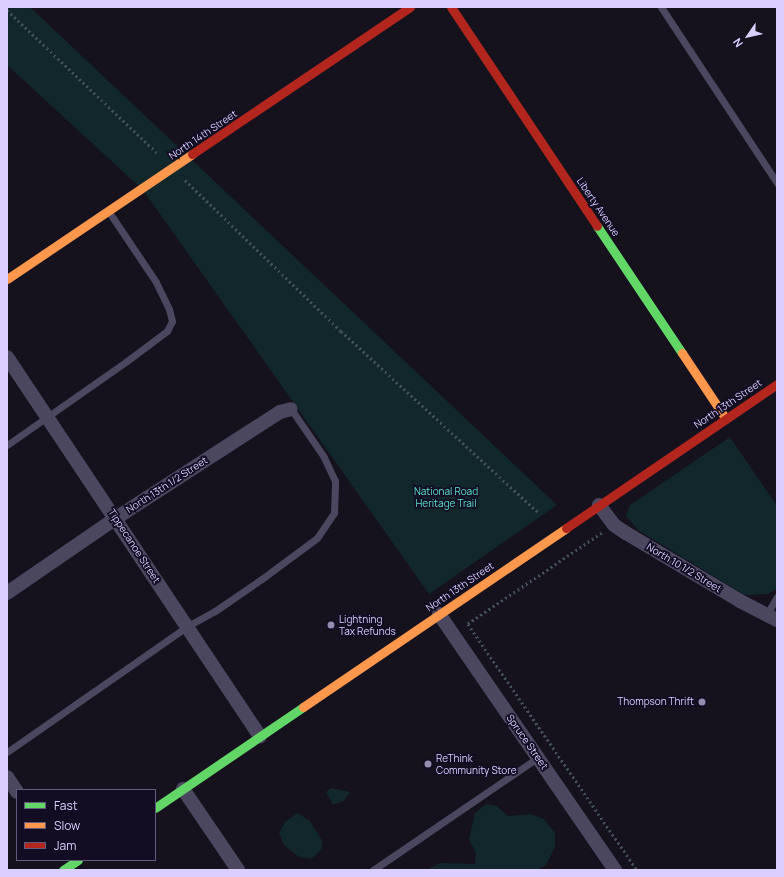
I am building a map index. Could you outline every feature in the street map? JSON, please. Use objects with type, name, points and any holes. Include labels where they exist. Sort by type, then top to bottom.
[{"type":"street","name":"North 14th Street","points":[[7,279],[109,212],[410,7]]},
{"type":"street","name":"Liberty Avenue","points":[[451,7],[726,418]]},
{"type":"street","name":"Tippecanoe Street","points":[[7,357],[116,518],[186,627],[260,736]]},
{"type":"street","name":"North 13th Street","points":[[156,807],[777,384]]},
{"type":"street","name":"North 13th 1/2 Street","points":[[7,593],[116,518],[280,412],[291,409]]},
{"type":"street","name":"North 10 1/2 Street","points":[[599,505],[614,525],[740,601],[772,617]]},
{"type":"street","name":"Spruce Street","points":[[439,614],[614,870]]},
{"type":"street","points":[[7,777],[16,790]]},
{"type":"street","points":[[183,789],[238,870]]},
{"type":"lane","points":[[661,7],[777,183]]},
{"type":"lane","points":[[7,445],[167,331],[172,321],[169,309],[156,282],[109,212]]},
{"type":"lane","points":[[7,752],[186,627],[221,607],[317,538],[334,513],[335,481],[324,457],[291,409]]},
{"type":"lane","points":[[772,617],[777,597]]},
{"type":"lane","points":[[373,870],[537,758]]},
{"type":"path","points":[[7,10],[157,153]]},
{"type":"path","points":[[192,187],[341,331],[539,513]]},
{"type":"path","points":[[614,525],[468,624],[637,870]]},
{"type":"green space","name":"National Road Heritage Trail","points":[[7,7],[30,7],[557,505],[429,594],[143,190],[7,65]]},
{"type":"green space","points":[[730,437],[777,506],[777,589],[768,594],[747,595],[741,593],[638,530],[626,516],[630,505]]},
{"type":"green space","points":[[331,788],[350,792],[344,801],[333,805],[326,792]]},
{"type":"green space","points":[[486,804],[497,806],[508,816],[531,814],[544,819],[555,833],[555,847],[546,865],[536,870],[427,870],[440,863],[475,864],[476,853],[469,840],[475,813]]},
{"type":"green space","points":[[297,813],[309,820],[323,842],[321,850],[311,859],[299,857],[284,845],[279,833],[285,822]]},
{"type":"traffic: fast","points":[[597,226],[682,353]]},
{"type":"traffic: fast","points":[[156,807],[303,707]]},
{"type":"traffic: fast","points":[[63,870],[76,861]]},
{"type":"traffic: slow","points":[[7,279],[192,154]]},
{"type":"traffic: slow","points":[[682,353],[726,419]]},
{"type":"traffic: slow","points":[[303,707],[566,528]]},
{"type":"traffic: jam","points":[[192,154],[410,7]]},
{"type":"traffic: jam","points":[[451,7],[597,226]]},
{"type":"traffic: jam","points":[[566,528],[777,384]]},
{"type":"place","name":"Lightning Tax Refunds","points":[[331,625]]},
{"type":"place","name":"Thompson Thrift","points":[[702,702]]},
{"type":"place","name":"ReThink Community Store","points":[[428,764]]}]
